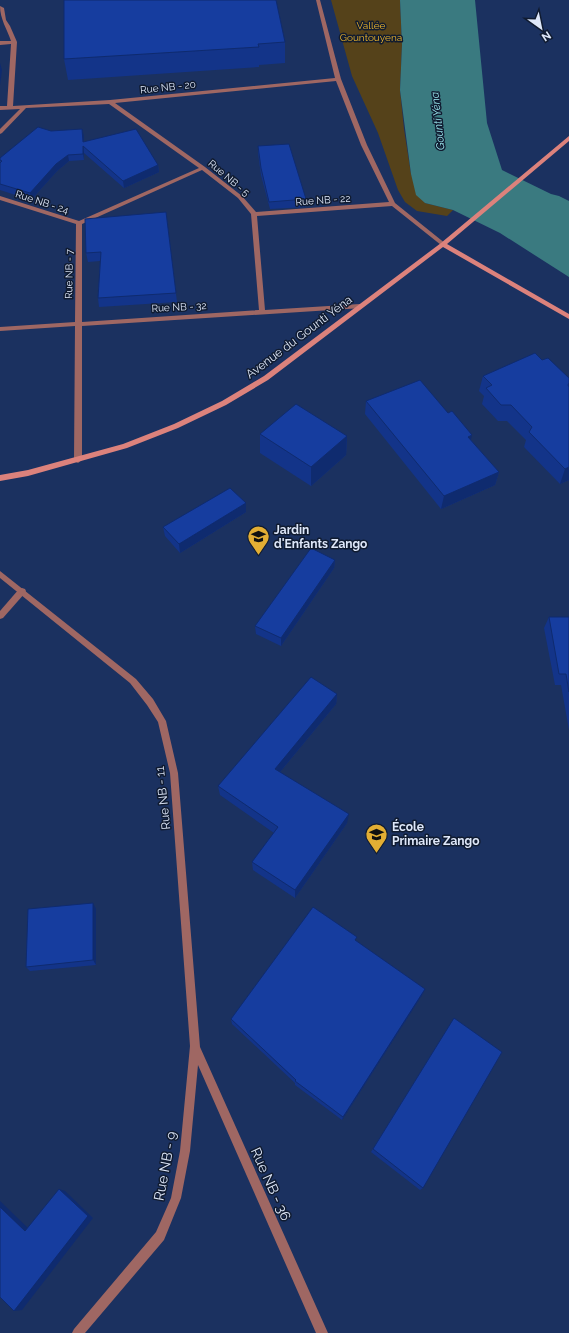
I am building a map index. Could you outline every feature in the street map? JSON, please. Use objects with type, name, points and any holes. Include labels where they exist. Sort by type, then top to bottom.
[{"type":"street","points":[[318,0],[338,79],[364,145],[393,204],[443,244],[569,317]]},
{"type":"street","points":[[0,7],[2,8],[4,20],[14,42],[10,108]]},
{"type":"street","points":[[0,43],[14,42]]},
{"type":"street","name":"Rue NB - 20","points":[[0,108],[110,102],[338,79]]},
{"type":"street","name":"Rue NB - 5","points":[[110,102],[203,168],[240,197],[254,214]]},
{"type":"street","points":[[0,132],[24,107]]},
{"type":"street","name":"Avenue du Gounti Yéna","points":[[0,478],[28,473],[125,446],[176,426],[224,403],[266,378],[443,244],[569,138]]},
{"type":"street","points":[[79,223],[203,168]]},
{"type":"street","name":"Rue NB - 24","points":[[0,198],[79,223]]},
{"type":"street","name":"Rue NB - 22","points":[[254,214],[393,204]]},
{"type":"street","points":[[254,214],[262,312]]},
{"type":"street","name":"Rue NB - 7","points":[[78,460],[79,223]]},
{"type":"street","name":"Rue NB - 32","points":[[0,329],[360,306]]},
{"type":"street","name":"Rue NB - 11","points":[[0,574],[133,681],[162,721],[174,773],[195,1046]]},
{"type":"street","points":[[0,616],[22,591]]},
{"type":"street","name":"Rue NB - 9","points":[[78,1333],[160,1236],[176,1198],[185,1150],[195,1046]]},
{"type":"street","name":"Rue NB - 36","points":[[195,1046],[322,1333]]},
{"type":"green space","name":"Vallée Gountouyena","points":[[331,0],[400,0],[402,45],[400,90],[411,174],[425,203],[453,210],[447,216],[417,211],[405,202],[398,190],[378,133],[352,76]]},
{"type":"water","name":"Gounti Yéna","points":[[400,0],[475,0],[487,123],[502,170],[551,194],[569,201],[569,277],[500,233],[453,210],[425,203],[416,195],[411,174],[400,90],[402,45]]},
{"type":"building","points":[[64,0],[276,0],[285,42],[258,44],[259,47],[64,59]]},
{"type":"building","points":[[38,127],[51,131],[82,129],[83,142],[136,129],[158,165],[123,181],[83,146],[83,154],[68,155],[56,164],[30,193],[0,184],[0,163],[2,161],[0,158]]},
{"type":"building","points":[[289,144],[306,199],[269,202],[261,168],[258,146]]},
{"type":"building","points":[[166,212],[176,293],[98,298],[101,252],[86,253],[85,219]]},
{"type":"building","points":[[535,353],[542,360],[548,358],[569,378],[569,467],[565,469],[529,432],[532,427],[511,405],[501,405],[486,388],[492,385],[483,376]]},
{"type":"building","points":[[420,380],[448,413],[452,411],[472,435],[468,437],[499,472],[444,496],[366,401]]},
{"type":"building","points":[[296,404],[347,436],[311,467],[260,434]]},
{"type":"building","points":[[230,488],[246,503],[179,544],[163,527]]},
{"type":"building","points":[[311,548],[335,560],[281,638],[255,626]]},
{"type":"building","points":[[549,617],[569,617],[569,692],[566,674],[559,674]]},
{"type":"building","points":[[311,677],[337,694],[275,769],[349,814],[295,890],[252,862],[278,827],[218,786]]},
{"type":"building","points":[[93,903],[93,960],[26,967],[28,909]]},
{"type":"building","points":[[313,907],[357,937],[355,940],[425,989],[343,1117],[295,1081],[296,1080],[231,1019]]},
{"type":"building","points":[[454,1018],[502,1052],[423,1188],[373,1149]]},
{"type":"building","points":[[59,1189],[88,1216],[14,1311],[0,1297],[0,1207],[25,1231]]},
{"type":"place","name":"Jardin d'Enfants Zango","points":[[259,556]]},
{"type":"place","name":"École Primaire Zango","points":[[376,854]]}]
